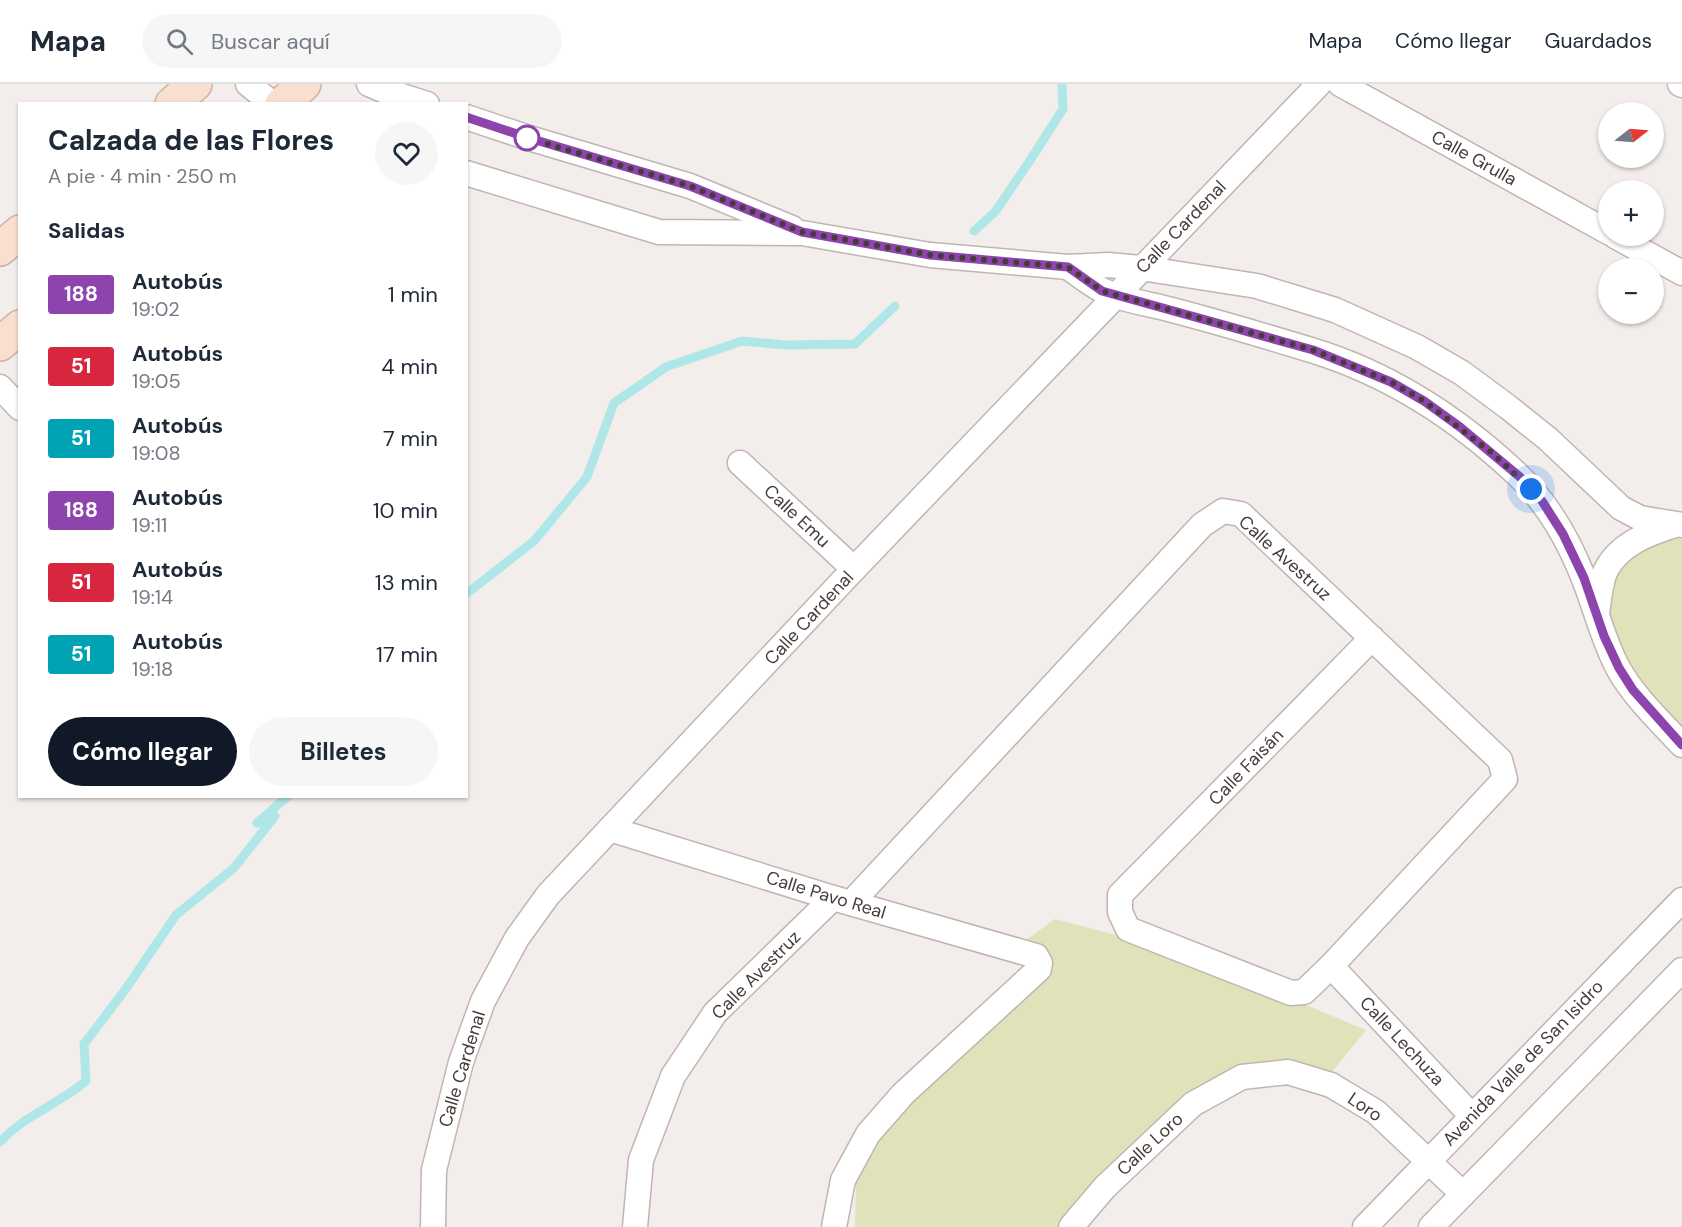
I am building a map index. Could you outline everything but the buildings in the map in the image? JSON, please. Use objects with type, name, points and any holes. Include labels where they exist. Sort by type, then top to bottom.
[{"type":"street","points":[[174,102],[195,84]]},
{"type":"street","points":[[248,84],[270,102]]},
{"type":"street","points":[[284,102],[304,84]]},
{"type":"street","points":[[369,84],[421,102]]},
{"type":"street","name":"Calle Cardenal","points":[[433,1227],[434,1170],[460,1062],[483,1002],[517,938],[548,895],[854,569],[1319,84]]},
{"type":"street","name":"Calle Grulla","points":[[1340,84],[1598,226]]},
{"type":"street","points":[[468,118],[690,186],[802,232]]},
{"type":"street","points":[[468,174],[659,232],[802,232],[930,255],[1068,267],[1108,265],[1142,268],[1257,286],[1335,310],[1400,339],[1462,373],[1548,438],[1621,508],[1640,518],[1680,524]]},
{"type":"street","points":[[0,249],[18,234]]},
{"type":"street","points":[[1633,246],[1682,273]]},
{"type":"street","points":[[1068,267],[1102,291],[1313,350],[1391,382],[1424,401],[1492,453],[1542,501],[1563,534],[1584,578],[1604,636],[1619,668],[1633,690],[1682,745]]},
{"type":"street","points":[[0,344],[18,329]]},
{"type":"street","points":[[10,398],[18,420]]},
{"type":"street","name":"Calle Emu","points":[[740,463],[854,569]]},
{"type":"street","name":"Calle Avestruz","points":[[635,1227],[641,1160],[673,1076],[715,1013],[842,901],[1202,525],[1223,511],[1241,514],[1500,760],[1504,779],[1331,966],[1304,992],[1291,993]]},
{"type":"street","points":[[1597,615],[1606,571],[1617,556],[1630,543],[1649,533],[1680,524]]},
{"type":"street","name":"Calle Faisán","points":[[1291,993],[1128,929],[1119,912],[1120,895],[1372,638]]},
{"type":"street","name":"Calle Pavo Real","points":[[610,829],[842,901],[1023,951],[1036,956],[1040,963],[1039,969],[903,1094],[868,1134],[843,1180],[834,1227]]},
{"type":"street","name":"Avenida Valle de San Isidro","points":[[1365,1227],[1682,900]]},
{"type":"street","name":"Calle Lechuza","points":[[1331,966],[1472,1116]]},
{"type":"street","points":[[1431,1227],[1682,970]]},
{"type":"street","name":"Loro","points":[[1242,1077],[1288,1072],[1331,1085],[1376,1112],[1463,1194]]},
{"type":"street","name":"Calle Loro","points":[[1071,1227],[1105,1186],[1193,1104],[1242,1077]]},
{"type":"green space","points":[[1682,534],[1682,742],[1634,689],[1602,594],[1618,557]]},
{"type":"green space","points":[[1055,919],[1176,951],[1366,1030],[1332,1072],[1239,1065],[1189,1100],[1064,1227],[855,1227],[856,1181],[907,1097],[1044,963],[1015,948]]},
{"type":"waterway","points":[[974,231],[995,212],[1063,109],[1062,84]]},
{"type":"waterway","points":[[468,592],[534,541],[587,477],[614,403],[666,367],[742,341],[785,345],[855,344],[895,306]]},
{"type":"waterway","points":[[0,1142],[30,1117],[86,1081],[84,1044],[125,990],[176,915],[234,868],[275,816],[257,823],[286,798]]},
{"type":"bus line","name":"188","points":[[468,118],[690,186],[802,232],[930,255],[1068,267],[1102,291],[1313,350],[1391,382],[1424,401],[1460,427],[1520,477],[1542,501],[1563,534],[1584,578],[1604,636],[1619,668],[1633,690],[1682,745]]},
{"type":"route","points":[[527,138],[690,186],[802,232],[930,255],[1068,267],[1102,291],[1313,350],[1391,382],[1424,401],[1492,453],[1531,489]]}]
